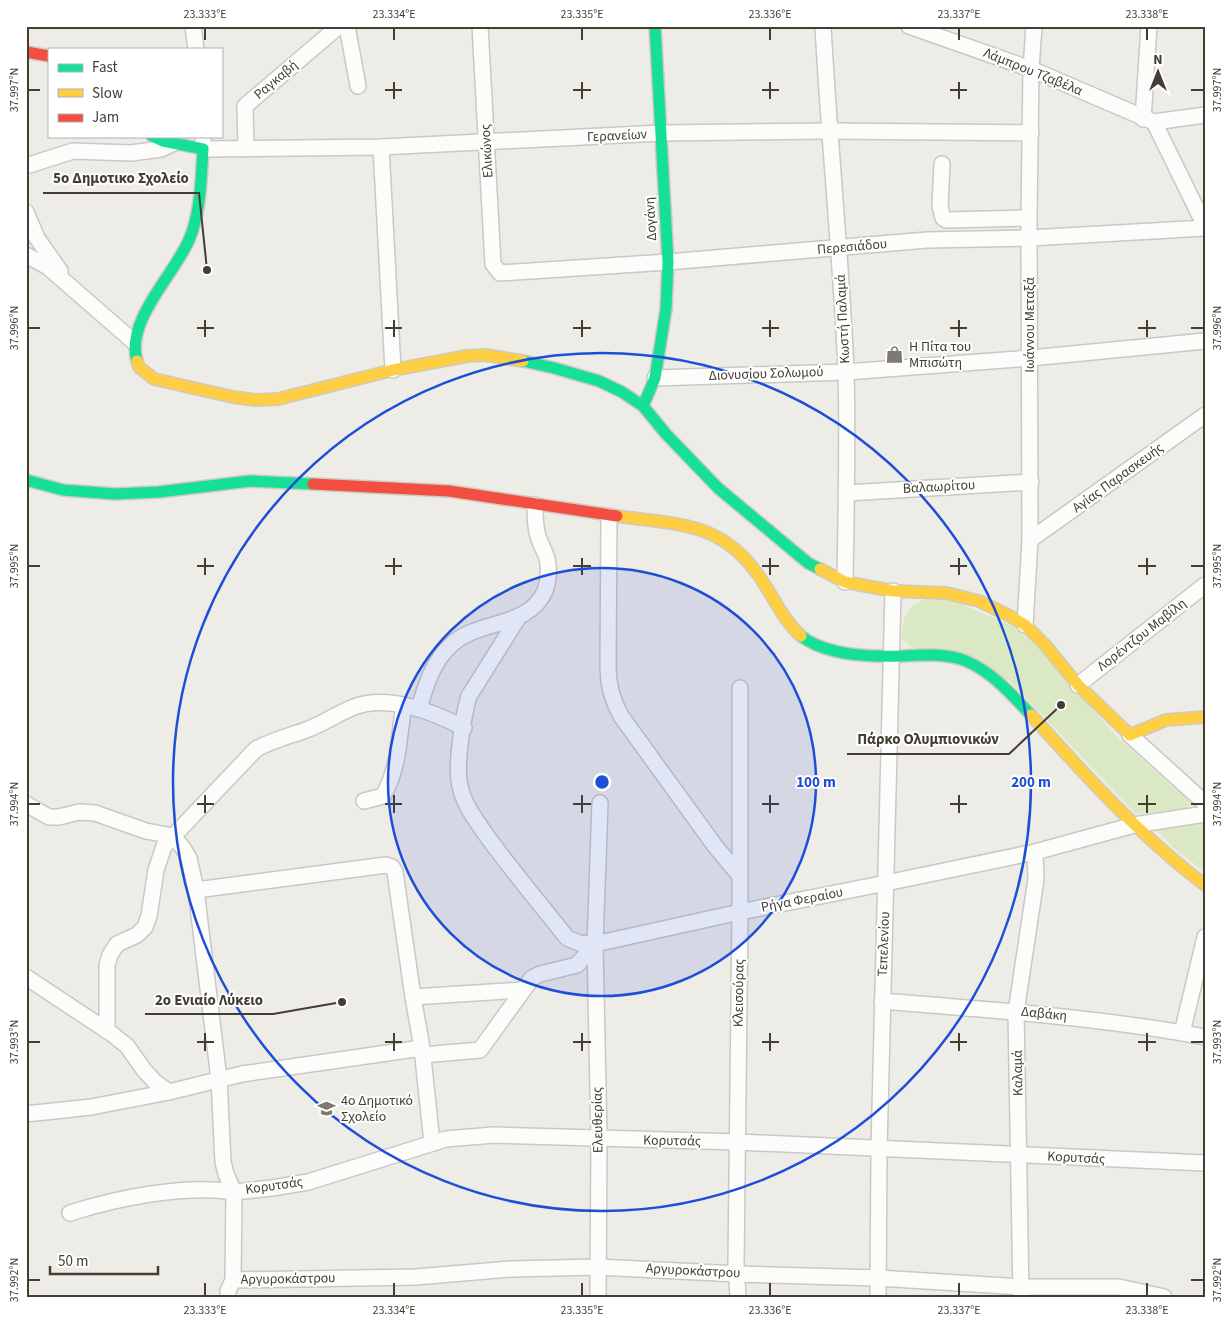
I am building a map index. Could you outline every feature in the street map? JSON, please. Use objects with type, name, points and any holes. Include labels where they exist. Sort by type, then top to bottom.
[{"type":"street","points":[[194,26],[196,48]]},
{"type":"street","name":"Ραγκαβή","points":[[246,149],[245,106],[339,26]]},
{"type":"street","points":[[347,26],[358,86]]},
{"type":"street","name":"Ελικώνος","points":[[480,26],[493,264],[500,273]]},
{"type":"street","name":"Δογάνη","points":[[643,406],[655,378],[666,309],[668,262],[655,26]]},
{"type":"street","name":"Κωστή Παλαμά","points":[[823,26],[846,372],[845,582]]},
{"type":"street","name":"Λάμπρου Τζαβέλα","points":[[910,26],[1031,69],[1148,120]]},
{"type":"street","name":"Ιωάννου Μεταξά","points":[[1025,625],[1031,482],[1029,218],[1031,69],[1034,26]]},
{"type":"street","points":[[1150,26],[1148,120],[1205,227]]},
{"type":"street","points":[[26,52],[48,56]]},
{"type":"street","points":[[1148,120],[1205,115]]},
{"type":"street","name":"Γερανείων","points":[[203,143],[246,149],[486,143],[661,133],[829,131],[1031,133]]},
{"type":"street","points":[[156,138],[162,141],[203,143],[200,194],[193,228],[182,255],[146,312],[134,342],[136,362],[144,374],[154,379],[233,397],[255,400],[278,399],[393,370],[467,356],[485,355],[554,368],[599,381],[622,392],[643,406],[695,465],[724,494],[808,563],[845,582],[893,591],[946,593],[969,598],[989,605],[1025,625],[1046,646],[1078,684],[1130,735],[1205,803]]},
{"type":"street","points":[[26,166],[73,151],[103,153],[140,152],[161,148],[175,142]]},
{"type":"street","points":[[381,147],[393,370]]},
{"type":"street","points":[[942,164],[940,206],[943,218],[946,220],[1029,218]]},
{"type":"street","points":[[26,212],[37,238],[74,291]]},
{"type":"street","name":"Περεσιάδου","points":[[500,273],[668,262],[927,240],[1030,238],[1205,227]]},
{"type":"street","points":[[26,254],[48,267],[134,342]]},
{"type":"street","name":"Διονυσίου Σολωμού","points":[[655,378],[846,372],[1031,358],[1205,341]]},
{"type":"street","name":"Αγίας Παρασκευής","points":[[1030,540],[1205,415]]},
{"type":"street","points":[[26,480],[43,486],[103,494],[129,494],[220,482],[281,481],[368,488],[450,491],[692,527],[708,531],[742,552],[784,616],[799,635],[818,646],[839,651],[891,656],[942,655],[960,659],[993,677],[1134,825],[1181,867],[1205,885]]},
{"type":"street","name":"Βαλαωρίτου","points":[[846,493],[1031,482]]},
{"type":"street","points":[[364,801],[383,796],[392,780],[411,708],[425,690],[442,654],[452,644],[472,631],[518,618],[531,609],[544,591],[548,564],[537,532],[535,505]]},
{"type":"street","points":[[609,516],[608,680],[612,697],[621,716],[739,875]]},
{"type":"street","name":"Λορέντζου Μαβίλη","points":[[1078,684],[1205,585]]},
{"type":"street","name":"Τεπελενίου","points":[[878,1297],[882,1001],[893,591]]},
{"type":"street","points":[[518,618],[469,696],[465,709],[458,770],[459,785],[463,800],[506,862],[567,938],[579,943],[595,944]]},
{"type":"street","name":"Κλεισούρας","points":[[738,1297],[736,1265],[740,912],[740,688]]},
{"type":"street","points":[[107,1031],[107,965],[110,955],[117,944],[137,935],[145,927],[149,916],[156,870],[164,846],[256,748],[270,741],[307,730],[363,704],[379,702],[441,716],[464,728]]},
{"type":"street","points":[[1130,735],[1166,720],[1205,717]]},
{"type":"street","name":"Ελευθερίας","points":[[598,1297],[599,1139],[595,944],[600,803]]},
{"type":"street","points":[[26,804],[49,817],[59,817],[79,812],[95,813],[146,831],[172,836],[190,858],[196,890],[219,1079],[223,1162],[234,1192]]},
{"type":"street","name":"Ρήγα Φεραίου","points":[[595,944],[740,912],[1035,852],[1134,825],[1205,814]]},
{"type":"street","name":"Καλαμά","points":[[1022,1292],[1016,1012],[1036,879],[1035,852]]},
{"type":"street","points":[[196,890],[386,865],[392,867],[395,872],[412,997],[422,1052],[432,1144]]},
{"type":"street","points":[[1182,1033],[1205,937]]},
{"type":"street","points":[[26,1114],[91,1107],[168,1092],[242,1074],[422,1052],[480,1050],[532,978],[540,974],[578,965],[595,944]]},
{"type":"street","points":[[26,977],[127,1046],[144,1070],[168,1092]]},
{"type":"street","points":[[412,997],[523,990]]},
{"type":"street","name":"Δαβάκη","points":[[882,1001],[1098,1020],[1205,1037]]},
{"type":"street","name":"Κορυτσάς","points":[[230,1289],[234,1192],[308,1182],[461,1136],[494,1135],[738,1142],[879,1150],[1205,1163]]},
{"type":"street","points":[[70,1213],[98,1204],[144,1195],[205,1188],[234,1192]]},
{"type":"street","name":"Αργυροκάστρου","points":[[230,1289],[511,1269],[598,1267],[878,1278],[1022,1292],[1119,1292],[1164,1297]]},
{"type":"green space","points":[[945,597],[1013,626],[1040,650],[1118,738],[1191,803],[1187,809],[1136,814],[1009,680],[909,646],[902,639],[903,622],[908,612],[923,600]]},
{"type":"green space","points":[[1205,817],[1205,872],[1174,848],[1151,824]]},
{"type":"traffic: fast","points":[[643,406],[655,378],[666,309],[668,262],[655,26]]},
{"type":"traffic: fast","points":[[137,361],[135,346],[144,314],[189,240],[196,218],[200,195],[203,149],[156,138]]},
{"type":"traffic: fast","points":[[523,361],[599,381],[622,392],[643,406],[666,434],[718,488],[808,563],[820,569]]},
{"type":"traffic: fast","points":[[26,480],[63,490],[115,494],[159,492],[250,481],[313,484]]},
{"type":"traffic: fast","points":[[801,636],[823,648],[849,654],[876,656],[934,655],[958,658],[984,671],[993,678],[1031,715]]},
{"type":"traffic: slow","points":[[137,361],[139,367],[154,379],[233,397],[255,400],[278,399],[393,370],[467,356],[485,355],[523,361]]},
{"type":"traffic: slow","points":[[617,516],[679,524],[713,535],[729,545],[744,558],[759,576],[783,615],[801,636]]},
{"type":"traffic: slow","points":[[820,569],[845,582],[893,591],[946,593],[979,601],[1008,615],[1025,625],[1046,646],[1078,685],[1130,735],[1166,720],[1205,717]]},
{"type":"traffic: slow","points":[[1031,715],[1136,825],[1205,885]]},
{"type":"traffic: jam","points":[[26,52],[48,56]]},
{"type":"traffic: jam","points":[[313,484],[449,491],[617,516]]},
{"type":"place","name":"5o Δημοτικο Σχολείο","points":[[207,270]]},
{"type":"place","name":"Η Πίτα του Μπισώτη","points":[[895,355]]},
{"type":"place","name":"Πάρκο Ολυμπιονικών","points":[[1061,705]]},
{"type":"place","name":"2ο Ενιαίο Λύκειο","points":[[342,1002]]},
{"type":"place","name":"4ο Δημοτικό Σχολείο","points":[[327,1109]]}]
